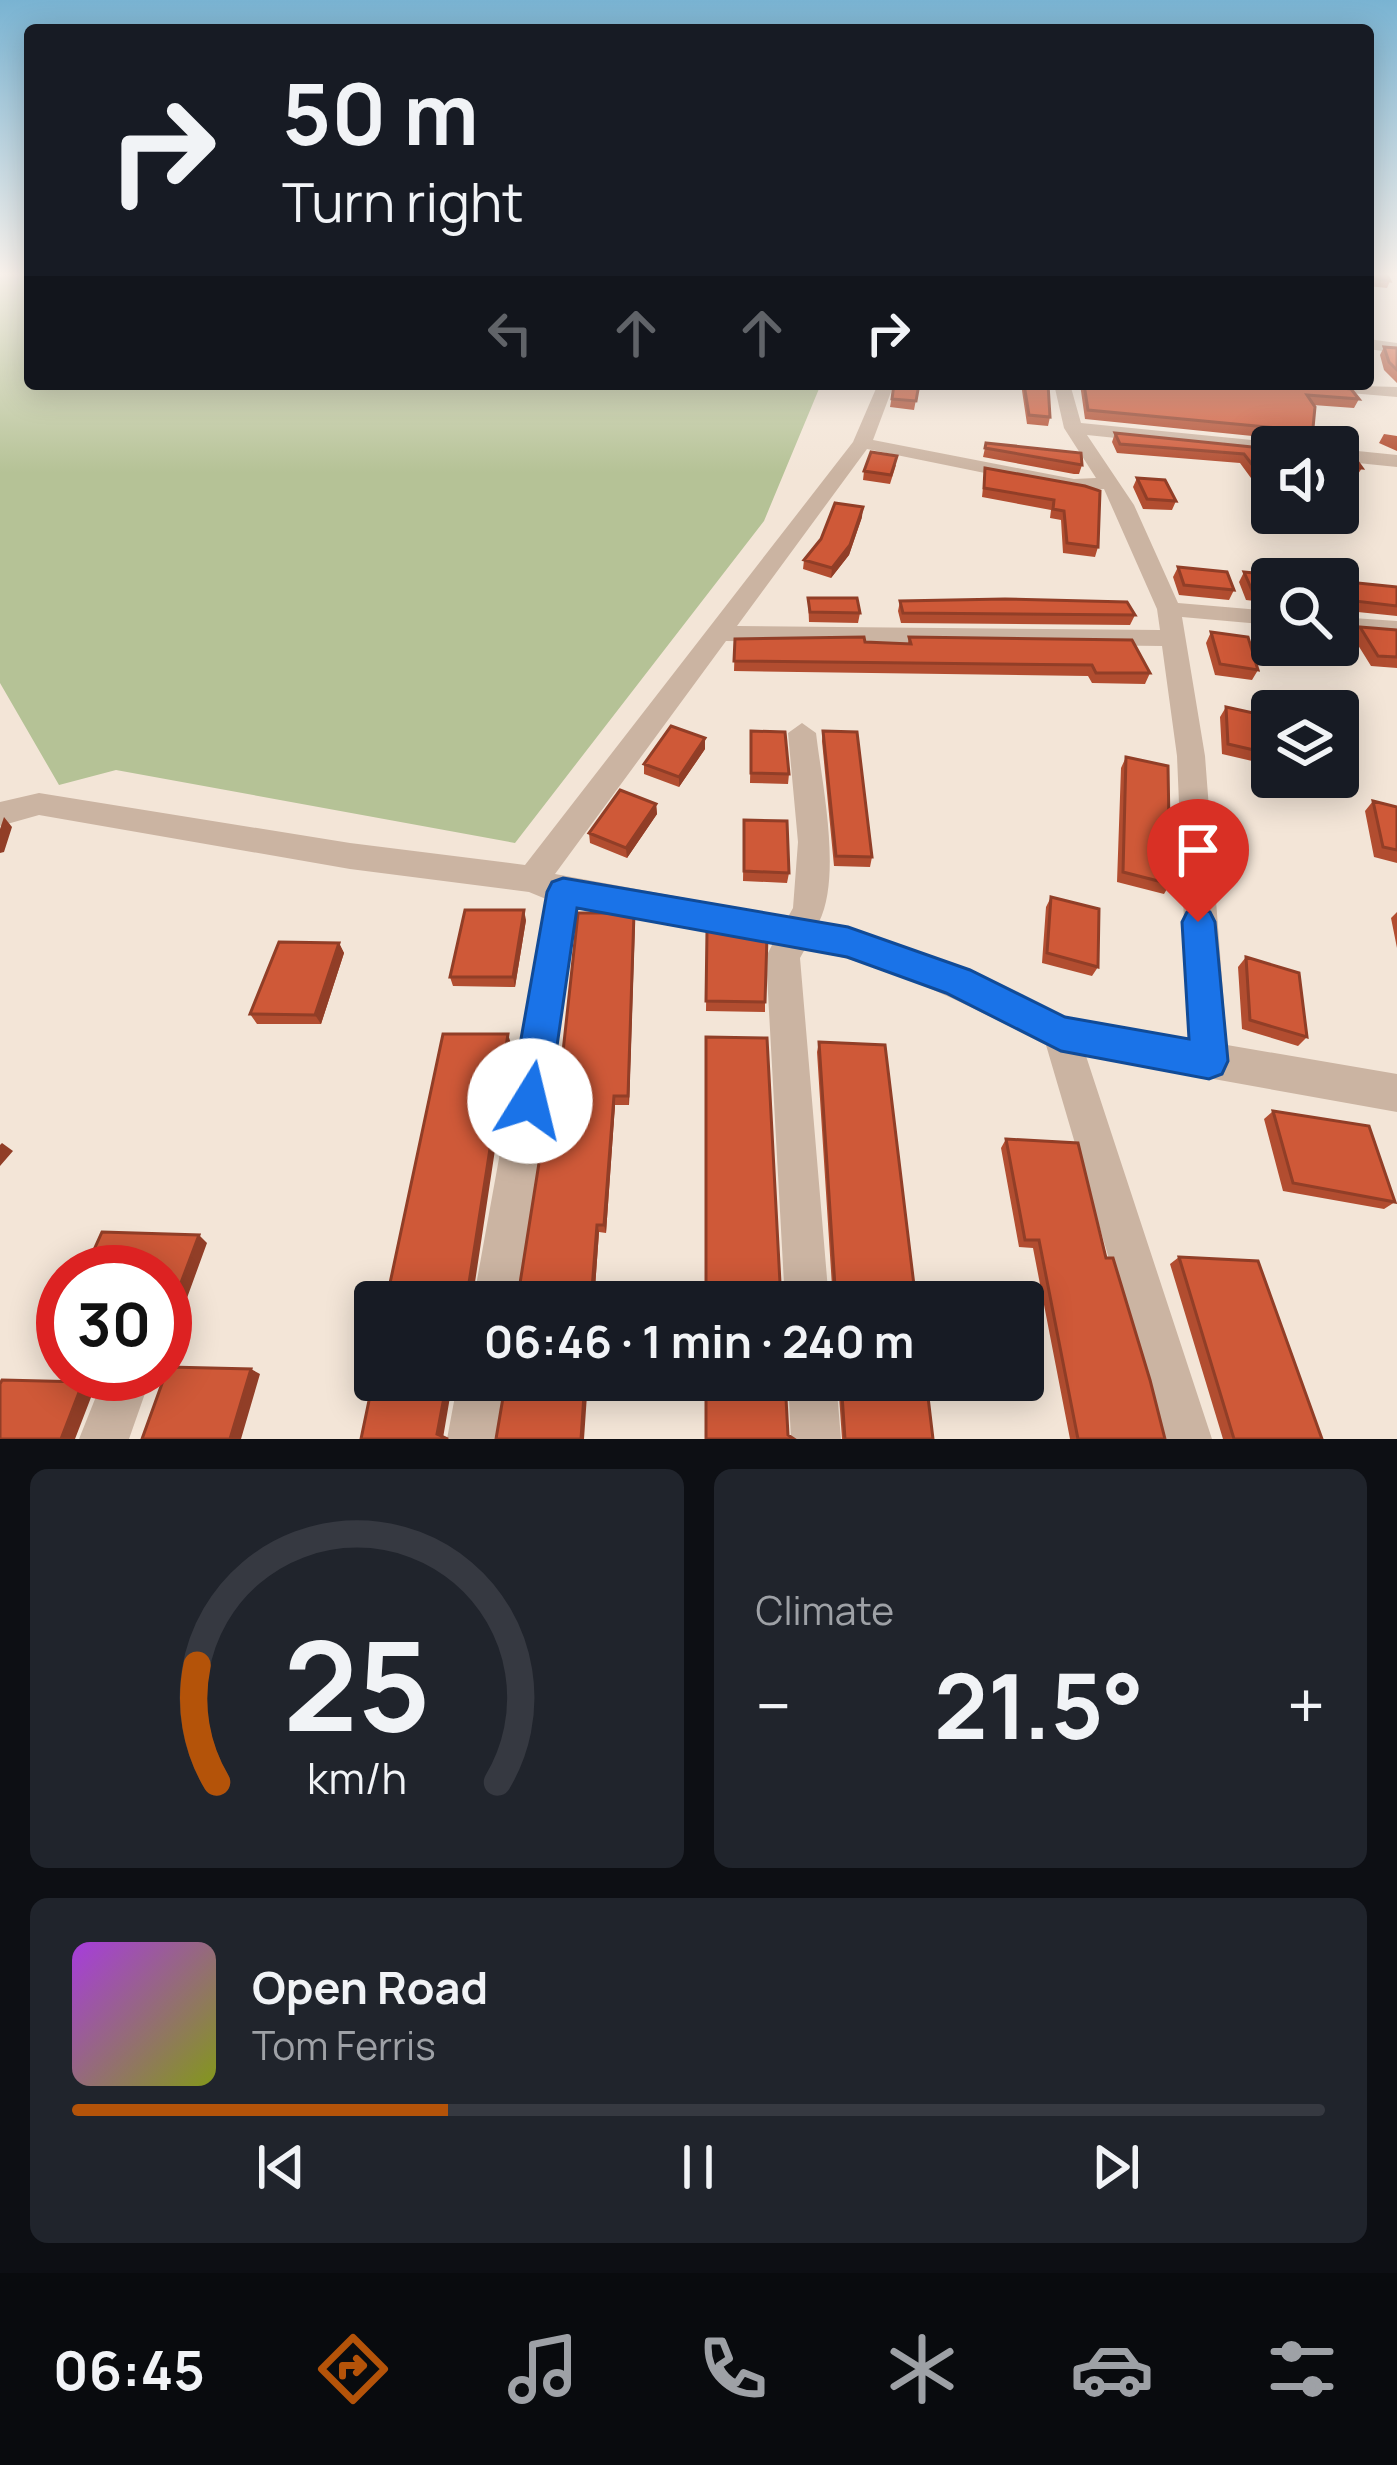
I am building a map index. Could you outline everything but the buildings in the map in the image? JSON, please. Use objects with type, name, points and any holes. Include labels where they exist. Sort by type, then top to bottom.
[{"type":"street","points":[[498,1281],[548,885],[722,633],[862,443],[884,390]]},
{"type":"street","points":[[1064,390],[1073,428],[1109,483],[1169,609],[1190,756],[1209,1061]]},
{"type":"street","points":[[1073,428],[1251,446]]},
{"type":"street","points":[[862,443],[1074,485],[1109,483]]},
{"type":"street","points":[[1359,457],[1397,461]]},
{"type":"street","points":[[1169,609],[1251,616]]},
{"type":"street","points":[[1359,625],[1397,629]]},
{"type":"street","points":[[722,633],[1172,638]]},
{"type":"street","points":[[802,733],[812,865],[809,910],[783,957],[806,1281]]},
{"type":"street","points":[[0,814],[39,804],[548,885],[794,931],[848,942],[957,981],[1061,1034],[1397,1093]]},
{"type":"street","points":[[1061,1034],[1187,1439]]},
{"type":"street","points":[[104,1439],[118,1401]]},
{"type":"street","points":[[472,1439],[478,1401]]},
{"type":"street","points":[[813,1401],[816,1439]]},
{"type":"green space","points":[[0,339],[24,339],[24,390],[819,390],[764,521],[515,843],[116,770],[59,785],[0,683]]},
{"type":"route","points":[[530,1101],[563,892],[848,942],[957,981],[1061,1034],[1209,1061],[1198,922]]}]
